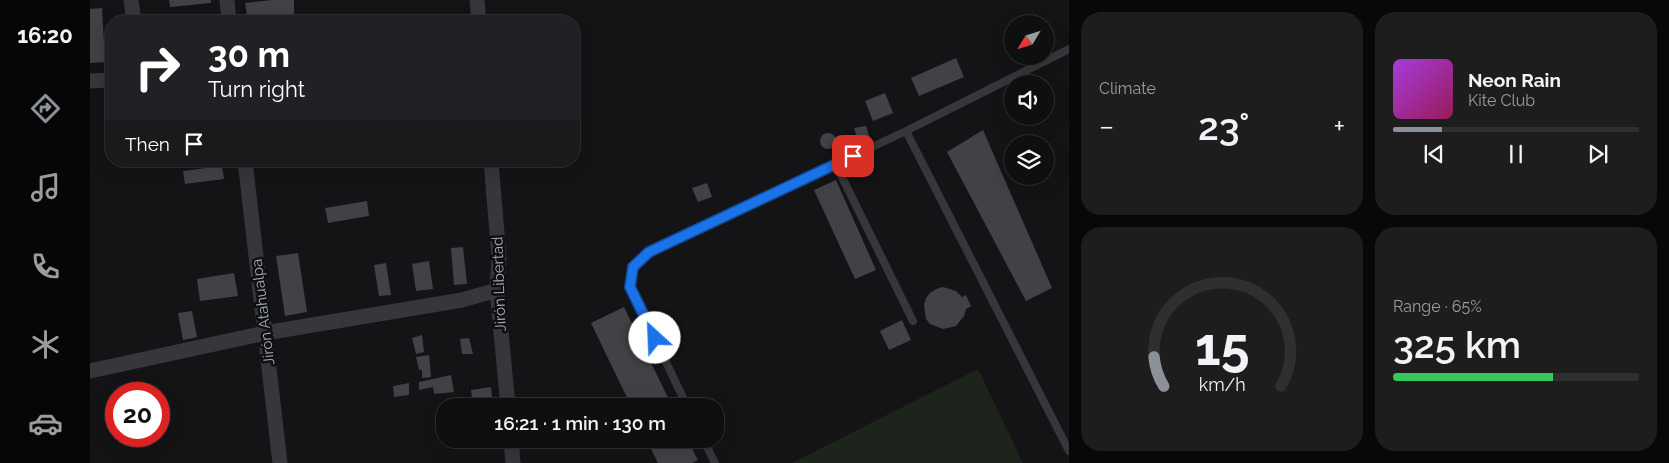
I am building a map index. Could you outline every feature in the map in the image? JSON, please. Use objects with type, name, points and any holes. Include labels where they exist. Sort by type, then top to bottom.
[{"type":"street","points":[[131,0],[133,15]]},
{"type":"street","points":[[227,0],[228,15]]},
{"type":"street","points":[[477,0],[478,15]]},
{"type":"street","points":[[90,81],[105,80]]},
{"type":"street","name":"Jirón Atahualpa","points":[[246,167],[280,463]]},
{"type":"street","name":"Jirón Libertad","points":[[492,167],[499,257],[496,290],[507,398]]},
{"type":"street","points":[[90,371],[265,333],[462,300],[496,290]]},
{"type":"street","points":[[512,448],[513,463]]},
{"type":"lane","points":[[684,398],[630,287],[633,267],[649,252],[906,131],[1069,49]]},
{"type":"lane","points":[[906,131],[1069,451]]},
{"type":"lane","points":[[836,164],[913,321]]},
{"type":"lane","points":[[708,448],[715,463]]},
{"type":"shaded area","points":[[978,369],[1023,463],[792,463]]},
{"type":"building","points":[[169,0],[211,0],[211,3],[170,7]]},
{"type":"building","points":[[294,0],[294,15],[247,15],[245,3]]},
{"type":"building","points":[[102,8],[105,62],[90,63],[90,9]]},
{"type":"building","points":[[956,58],[964,77],[919,96],[911,78]]},
{"type":"building","points":[[885,93],[893,113],[873,121],[865,101]]},
{"type":"building","points":[[866,126],[870,139],[860,146],[854,128]]},
{"type":"building","points":[[983,130],[1004,178],[1004,185],[1007,185],[1052,288],[1026,301],[947,152]]},
{"type":"building","points":[[828,133],[836,141],[828,149],[820,141]]},
{"type":"building","points":[[222,167],[224,179],[185,184],[183,171]]},
{"type":"building","points":[[836,180],[876,270],[855,279],[814,190]]},
{"type":"building","points":[[707,183],[712,197],[698,202],[692,188]]},
{"type":"building","points":[[367,201],[369,216],[328,223],[325,208]]},
{"type":"building","points":[[463,247],[467,284],[454,285],[451,248]]},
{"type":"building","points":[[298,253],[307,312],[285,316],[276,256]]},
{"type":"building","points":[[429,261],[433,289],[416,291],[412,264]]},
{"type":"building","points":[[386,263],[391,295],[379,296],[374,265]]},
{"type":"building","points":[[234,273],[238,296],[200,301],[197,279]]},
{"type":"building","points":[[943,287],[956,291],[962,297],[966,295],[971,306],[966,309],[964,316],[956,326],[943,329],[930,324],[926,319],[924,305],[930,293]]},
{"type":"building","points":[[624,307],[668,398],[627,398],[591,323]]},
{"type":"building","points":[[192,311],[197,337],[183,340],[178,313]]},
{"type":"building","points":[[902,320],[911,340],[889,350],[880,331]]},
{"type":"building","points":[[422,335],[424,352],[416,354],[412,338]]},
{"type":"building","points":[[469,338],[473,354],[462,354],[460,339]]},
{"type":"building","points":[[429,355],[431,377],[422,378],[422,370],[419,370],[416,357]]},
{"type":"building","points":[[451,375],[454,392],[434,394],[433,387],[419,390],[419,382]]},
{"type":"building","points":[[409,383],[409,395],[394,397],[393,386]]},
{"type":"building","points":[[491,387],[492,398],[472,398],[471,390]]},
{"type":"building","points":[[650,448],[692,448],[698,460],[692,463],[658,463]]},
{"type":"route","points":[[655,338],[630,287],[633,267],[649,252],[853,156]]}]
